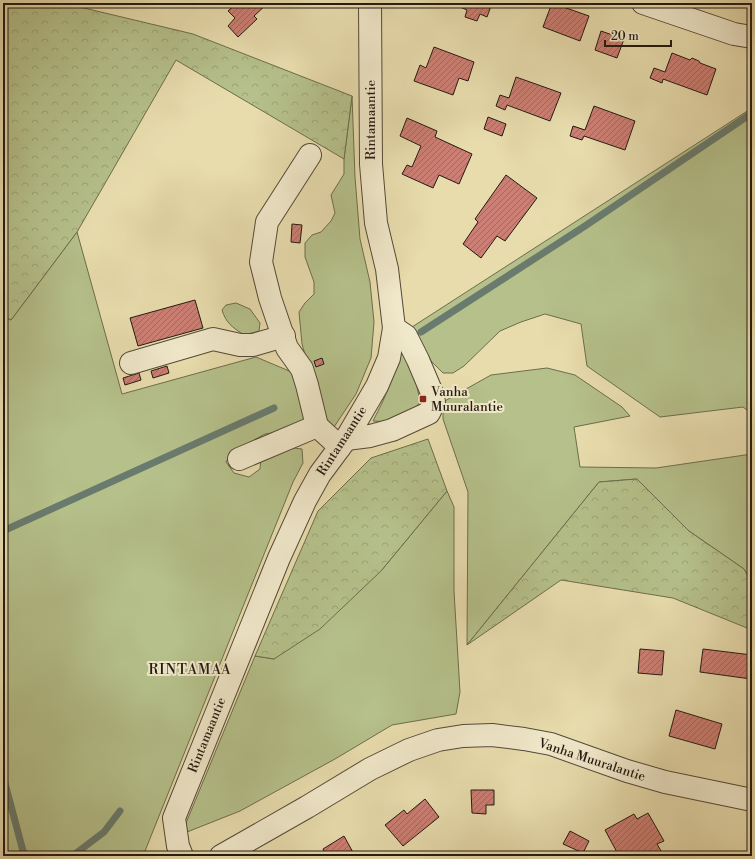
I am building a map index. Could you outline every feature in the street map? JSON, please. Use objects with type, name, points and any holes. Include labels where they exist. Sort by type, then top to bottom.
[{"type":"street","name":"Rintamaantie","points":[[182,856],[178,846],[174,818],[279,558],[305,501],[320,474],[343,443],[378,386],[389,358],[394,328],[387,270],[376,223],[371,164],[370,3]]},
{"type":"street","points":[[643,3],[734,34],[752,37]]},
{"type":"street","points":[[310,155],[267,222],[261,262],[270,298],[287,348],[302,369],[317,426],[343,443],[392,430],[429,413],[432,408],[434,402],[432,393],[418,360],[406,336],[394,328]]},
{"type":"street","points":[[131,362],[213,339],[240,345],[252,345],[284,336]]},
{"type":"street","points":[[239,459],[317,426]]},
{"type":"street","name":"Vanha Muuralantie","points":[[221,856],[370,769],[416,747],[438,740],[463,736],[492,735],[551,744],[627,771],[665,782],[752,800]]},
{"type":"green space","points":[[3,3],[63,3],[193,34],[352,96],[344,159],[176,60],[77,232],[11,320],[3,316]]},
{"type":"green space","points":[[352,96],[355,177],[360,239],[370,282],[374,322],[371,358],[356,394],[334,427],[325,423],[302,344],[299,312],[314,294],[314,282],[305,257],[305,243],[312,235],[321,232],[331,221],[335,213],[331,195],[344,174],[344,159]]},
{"type":"green space","points":[[752,108],[752,414],[743,407],[660,417],[587,366],[581,324],[545,314],[500,331],[464,366],[453,373],[443,373],[431,361],[412,327]]},
{"type":"green space","points":[[77,232],[122,394],[256,357],[294,373],[302,388],[305,428],[265,434],[232,452],[226,462],[234,473],[249,477],[260,469],[261,457],[285,447],[302,449],[303,463],[293,482],[143,856],[3,856],[3,316],[11,320]]},
{"type":"green space","points":[[236,303],[250,309],[260,323],[259,331],[244,335],[228,322],[222,310],[226,305]]},
{"type":"green space","points":[[402,349],[415,376],[420,402],[412,412],[393,422],[373,421],[393,377]]},
{"type":"green space","points":[[547,368],[575,375],[622,407],[630,416],[574,427],[580,467],[656,468],[752,454],[752,583],[744,569],[689,531],[637,479],[599,482],[467,645],[468,492],[443,419],[443,402],[491,375]]},
{"type":"green space","points":[[428,439],[447,491],[381,571],[320,629],[274,659],[255,656],[318,511],[371,458]]},
{"type":"green space","points":[[637,479],[689,531],[744,569],[752,583],[752,630],[673,598],[561,580],[467,645],[599,482]]},
{"type":"green space","points":[[447,491],[454,507],[454,591],[460,692],[456,714],[392,725],[335,759],[240,811],[187,832],[186,823],[255,656],[274,659],[381,571]]},
{"type":"building","points":[[237,3],[268,3],[254,16],[257,19],[238,37],[228,26],[235,18],[228,11]]},
{"type":"building","points":[[461,3],[495,3],[494,7],[491,6],[487,17],[480,14],[477,21],[465,17],[467,10],[460,7]]},
{"type":"building","points":[[552,3],[589,16],[580,41],[543,27]]},
{"type":"building","points":[[601,31],[624,39],[617,58],[595,50]]},
{"type":"building","points":[[434,47],[474,62],[468,81],[459,78],[453,95],[414,81],[420,65],[426,68]]},
{"type":"building","points":[[672,53],[690,60],[692,58],[700,63],[716,69],[707,95],[663,79],[662,83],[650,78],[654,68],[665,72]]},
{"type":"building","points":[[516,77],[561,93],[550,121],[507,105],[505,110],[496,106],[500,95],[509,98]]},
{"type":"building","points":[[594,106],[635,121],[625,150],[584,136],[582,140],[570,136],[573,126],[585,130]]},
{"type":"building","points":[[488,117],[506,124],[502,136],[484,129]]},
{"type":"building","points":[[407,118],[437,131],[435,137],[472,154],[459,184],[439,175],[433,188],[402,174],[407,165],[412,167],[421,146],[400,136]]},
{"type":"building","points":[[506,175],[537,198],[505,241],[497,236],[481,258],[463,244],[478,222],[475,219]]},
{"type":"building","points":[[292,224],[302,225],[300,243],[291,242]]},
{"type":"building","points":[[195,300],[203,328],[138,346],[130,318]]},
{"type":"building","points":[[322,358],[324,364],[316,367],[314,361]]},
{"type":"building","points":[[167,366],[169,373],[153,378],[151,371]]},
{"type":"building","points":[[139,373],[141,380],[125,385],[123,378]]},
{"type":"building","points":[[640,649],[664,651],[662,675],[638,673]]},
{"type":"building","points":[[703,649],[752,655],[752,700],[748,699],[751,679],[700,672]]},
{"type":"building","points":[[676,710],[722,724],[715,749],[669,736]]},
{"type":"building","points":[[471,790],[494,790],[494,805],[486,805],[486,814],[472,813]]},
{"type":"building","points":[[425,799],[439,817],[403,846],[385,825],[404,810],[407,814]]},
{"type":"building","points":[[648,813],[664,841],[657,844],[664,856],[619,856],[605,830],[634,814],[637,819]]},
{"type":"building","points":[[570,831],[589,841],[583,853],[563,844]]},
{"type":"building","points":[[344,836],[355,856],[326,856],[323,849]]},
{"type":"waterway","points":[[421,332],[585,226],[752,113]]},
{"type":"waterway","points":[[3,531],[274,408]]},
{"type":"waterway","points":[[3,776],[23,851],[27,856]]},
{"type":"waterway","points":[[69,856],[75,854],[104,832],[120,811]]},
{"type":"place","name":"Vanha Muuralantie","points":[[423,399]]},
{"type":"district","name":"RINTAMAA","points":[[190,670]]}]
